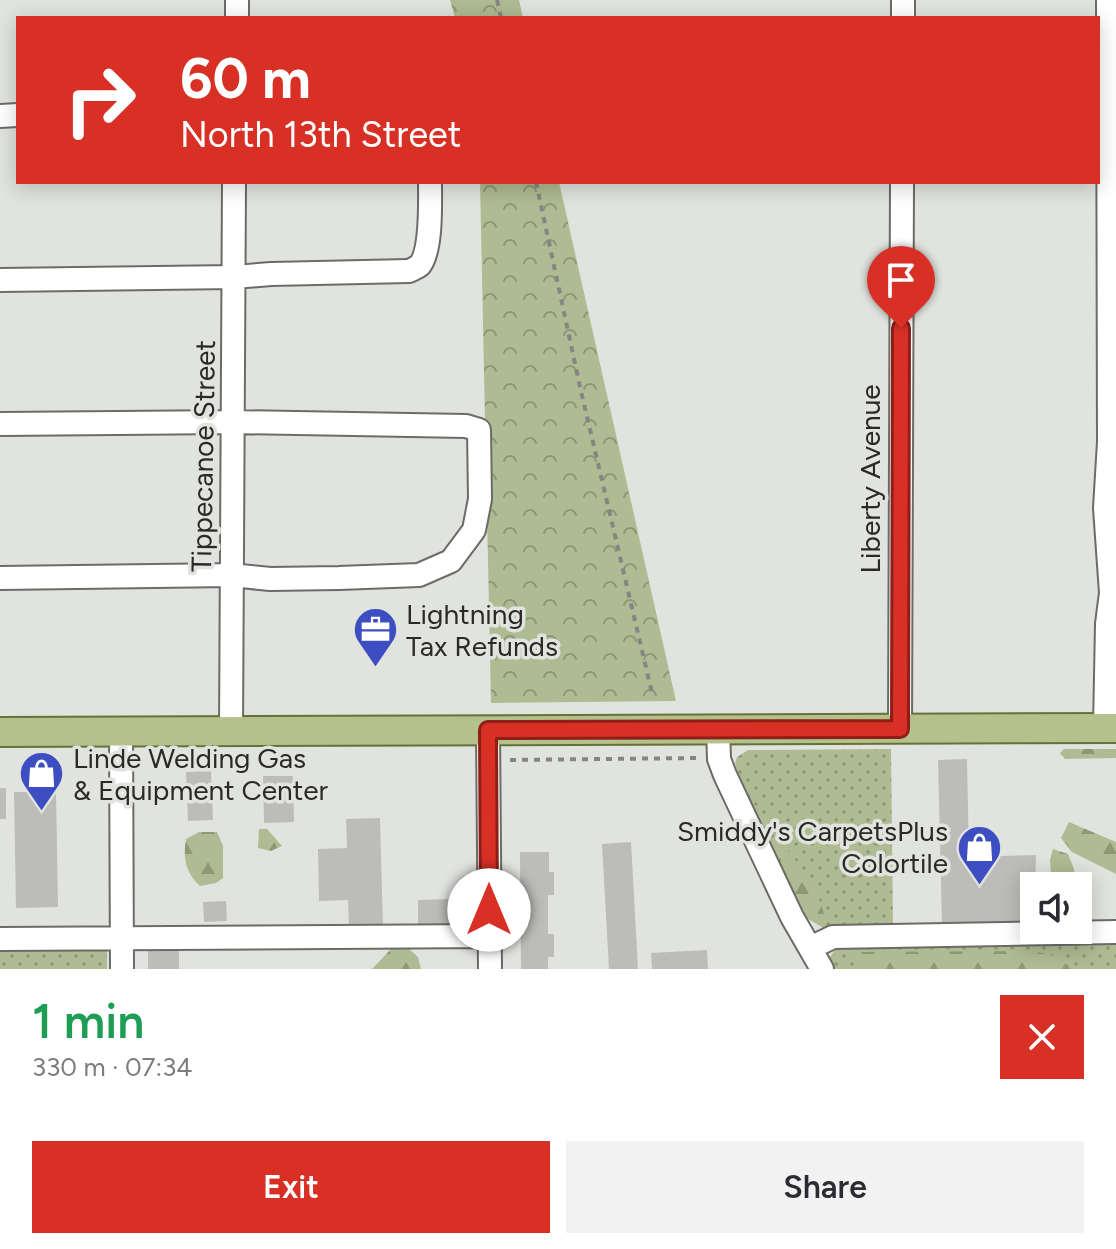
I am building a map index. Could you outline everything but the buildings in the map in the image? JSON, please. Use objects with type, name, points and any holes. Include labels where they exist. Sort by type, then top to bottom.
[{"type":"main road","points":[[0,732],[1111,728]]},
{"type":"street","points":[[1108,0],[1109,442],[1105,508],[1111,593],[1107,624],[1111,728]]},
{"type":"street","name":"Tippecanoe Street","points":[[231,731],[234,184]]},
{"type":"street","points":[[0,280],[349,275],[409,271],[419,265],[425,251],[430,217],[430,184]]},
{"type":"street","name":"Liberty Avenue","points":[[900,729],[902,184]]},
{"type":"street","points":[[0,424],[234,422],[466,426],[479,430],[481,458],[480,499],[474,530],[451,561],[419,575],[270,579],[231,575],[0,578]]},
{"type":"street","points":[[718,729],[719,759],[792,917],[822,969]]},
{"type":"street","points":[[488,730],[490,969]]},
{"type":"street","points":[[121,732],[122,969]]},
{"type":"street","points":[[810,948],[833,937],[1116,932]]},
{"type":"street","points":[[0,939],[490,936]]},
{"type":"path","points":[[536,184],[580,387],[653,697]]},
{"type":"path","points":[[510,774],[510,759],[719,759]]},
{"type":"green space","points":[[450,0],[519,0],[523,16],[454,16]]},
{"type":"green space","points":[[480,184],[559,184],[676,701],[491,703]]},
{"type":"green space","points":[[891,749],[893,930],[825,929],[803,916],[740,779],[735,763],[737,757],[748,750]]},
{"type":"green space","points":[[1064,749],[1116,749],[1116,758],[1065,759],[1060,753]]},
{"type":"green space","points":[[1069,822],[1116,842],[1116,874],[1072,852],[1061,838]]},
{"type":"green space","points":[[259,829],[267,829],[282,846],[271,851],[258,848]]},
{"type":"green space","points":[[199,832],[217,832],[223,846],[223,878],[216,883],[200,886],[188,870],[185,852],[186,839]]},
{"type":"green space","points":[[776,834],[811,884],[825,917],[811,912],[796,895],[774,840]]},
{"type":"green space","points":[[1053,849],[1068,854],[1074,872],[1051,872]]},
{"type":"green space","points":[[1116,939],[1116,969],[832,969],[829,958],[842,947],[1020,942],[1092,944],[1092,940]]},
{"type":"green space","points":[[0,942],[107,946],[107,969],[0,969]]},
{"type":"green space","points":[[408,948],[418,957],[421,969],[372,969],[391,949]]},
{"type":"green space","points":[[1032,951],[1055,956],[1073,969],[860,969],[854,961],[855,954],[863,952]]},
{"type":"place","name":"Lightning Tax Refunds","points":[[375,669]]},
{"type":"place","name":"Linde Welding Gas & Equipment Center","points":[[42,813]]},
{"type":"place","name":"Smiddy's CarpetsPlus Colortile","points":[[979,886]]},
{"type":"route","points":[[489,910],[488,730],[900,729],[901,328]]}]
